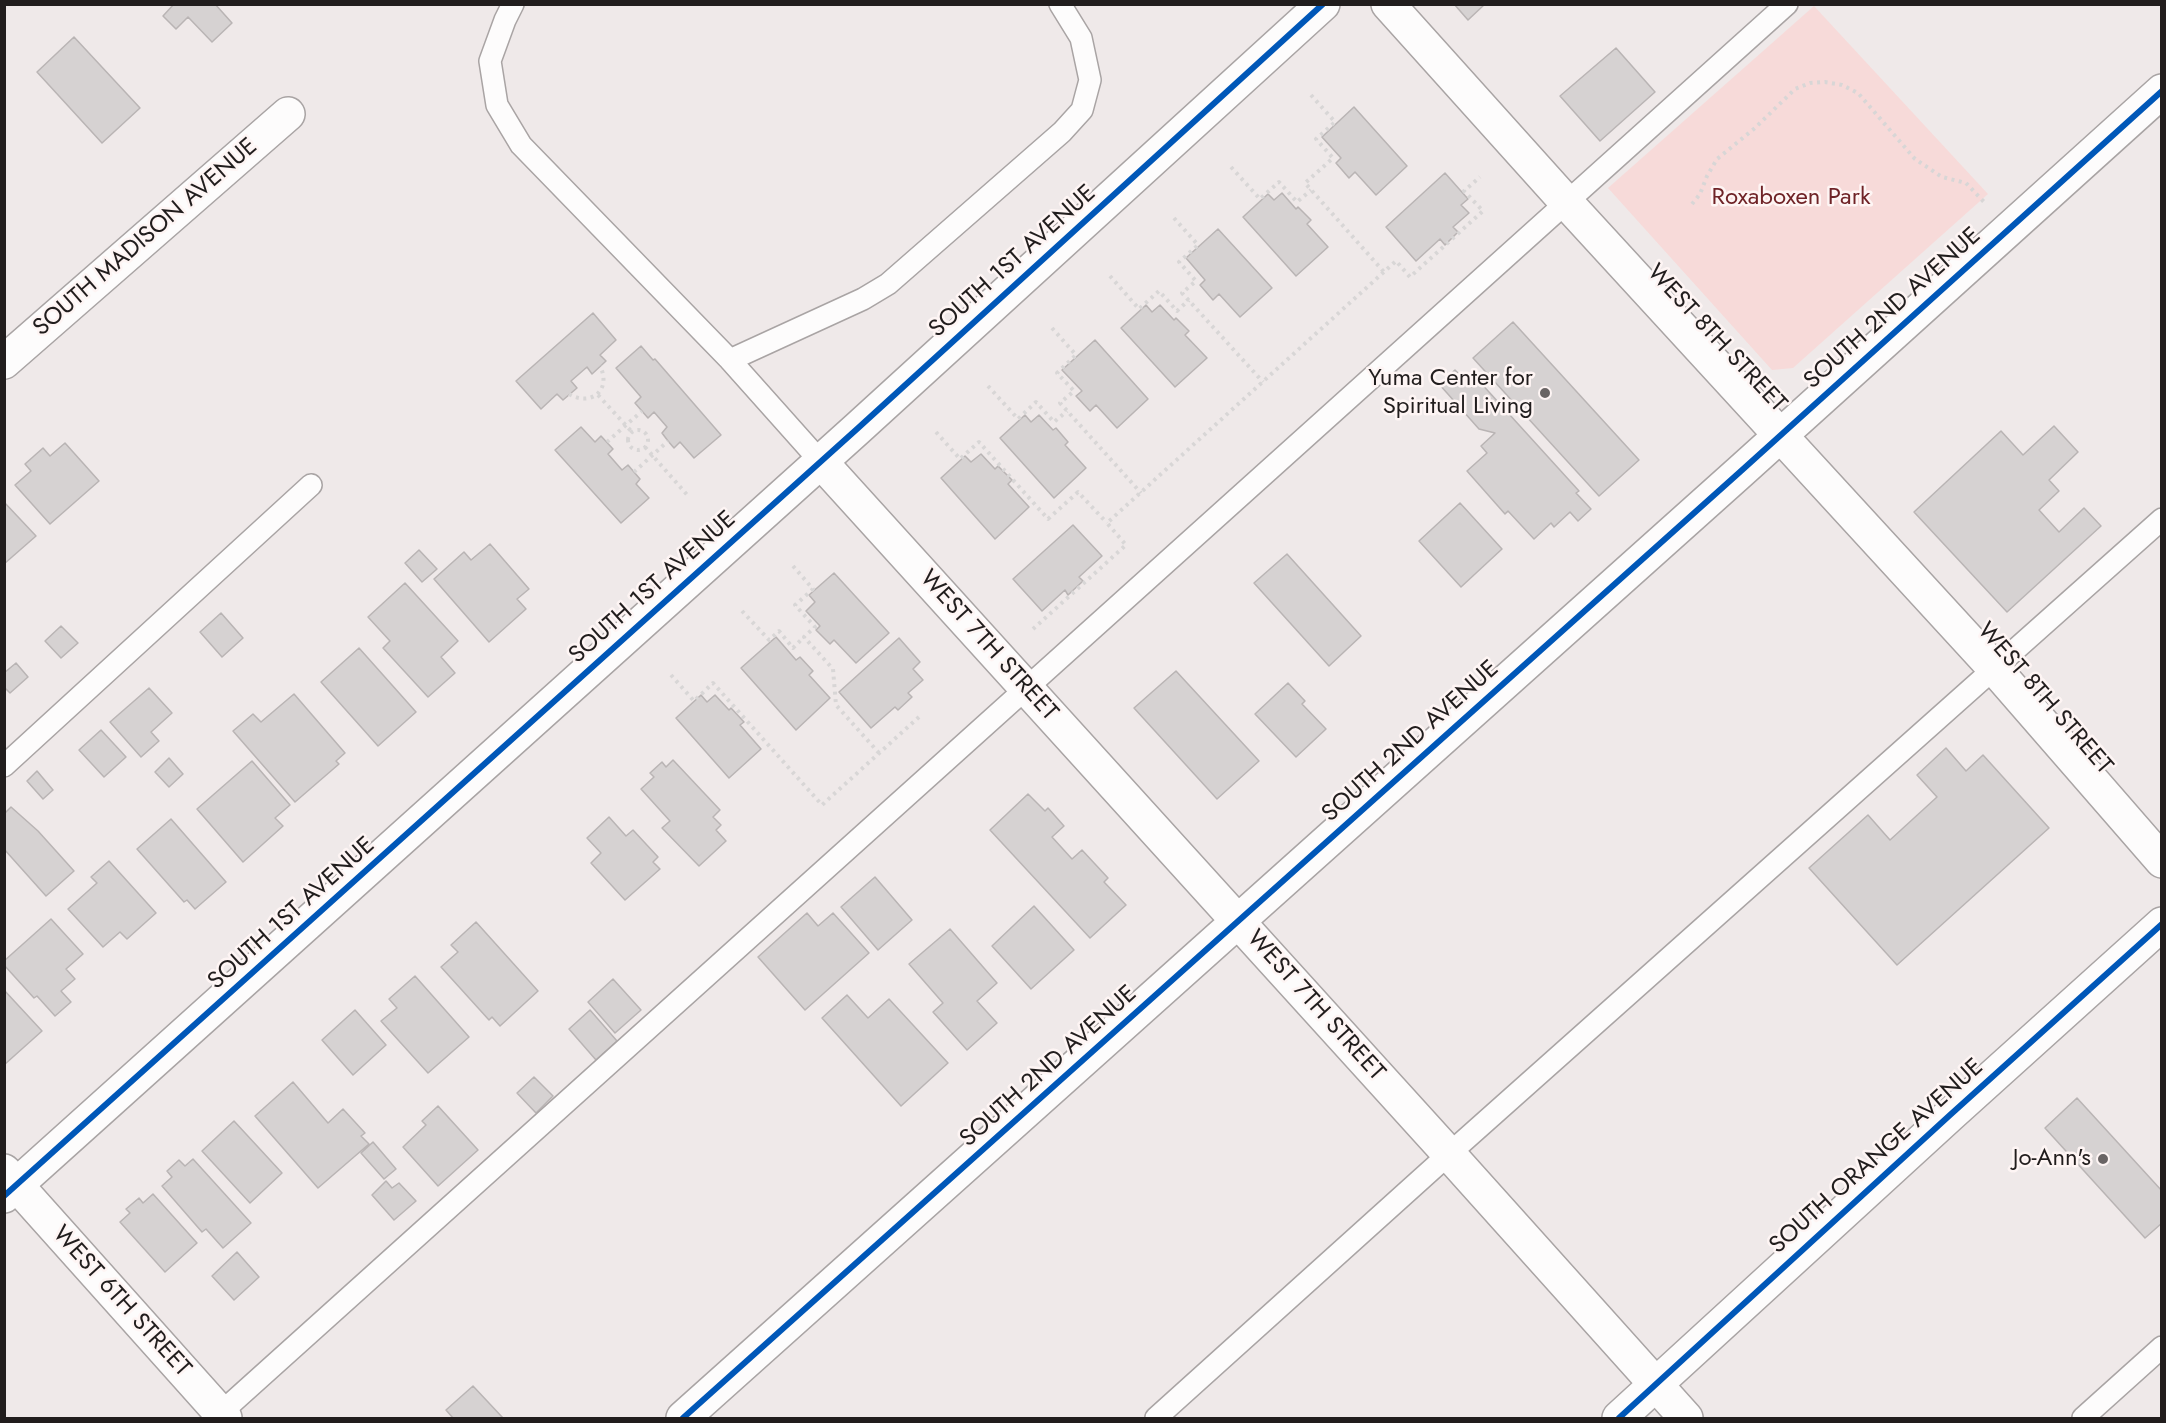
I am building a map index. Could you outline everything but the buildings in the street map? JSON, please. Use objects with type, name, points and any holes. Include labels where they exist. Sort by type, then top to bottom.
[{"type":"street","name":"SOUTH 1ST AVENUE","points":[[9,1184],[821,462],[1323,4]]},
{"type":"street","name":"WEST 8TH STREET","points":[[1388,4],[1566,203],[1995,669],[2162,861]]},
{"type":"street","name":"SOUTH 2ND AVENUE","points":[[683,1419],[2162,92]]},
{"type":"street","name":"SOUTH MADISON AVENUE","points":[[4,362],[288,114]]},
{"type":"street","name":"WEST 7TH STREET","points":[[821,462],[1449,1154],[1686,1419]]},
{"type":"street","name":"SOUTH ORANGE AVENUE","points":[[1619,1419],[2162,924]]},
{"type":"street","name":"WEST 6TH STREET","points":[[9,1184],[220,1417]]},
{"type":"lane","points":[[513,4],[490,61],[496,105],[521,145],[730,360],[821,462]]},
{"type":"lane","points":[[730,360],[863,299],[888,284],[1062,132],[1082,110],[1090,80],[1081,38],[1060,4]]},
{"type":"lane","points":[[220,1417],[1787,4]]},
{"type":"lane","points":[[4,766],[311,485]]},
{"type":"lane","points":[[1156,1419],[1449,1154],[2162,519]]},
{"type":"lane","points":[[2083,1419],[2162,1347]]},
{"type":"path","points":[[1692,204],[1700,194],[1716,159],[1755,128],[1796,89],[1810,83],[1825,82],[1842,85],[1858,93],[1915,159],[1942,177],[1966,183],[1985,203]]},
{"type":"path","points":[[1311,95],[1335,122],[1316,139],[1333,158],[1305,183],[1384,272]]},
{"type":"path","points":[[1232,167],[1260,199],[1279,182],[1297,202],[1311,190]]},
{"type":"path","points":[[1107,524],[1396,261],[1410,277],[1483,211],[1464,191],[1480,177]]},
{"type":"path","points":[[1174,218],[1198,245],[1179,262],[1196,281],[1182,293],[1263,382]]},
{"type":"path","points":[[1110,276],[1140,309],[1159,291],[1177,311],[1189,300]]},
{"type":"path","points":[[1052,328],[1076,355],[1057,373],[1074,391],[1060,403],[1141,493]]},
{"type":"path","points":[[569,394],[584,399],[597,394],[604,382],[600,366]]},
{"type":"path","points":[[988,386],[1017,419],[1036,402],[1054,422],[1067,411]]},
{"type":"path","points":[[597,394],[632,432]]},
{"type":"path","points":[[607,442],[642,411]]},
{"type":"path","points":[[642,430],[647,435],[649,441],[645,447],[636,450],[630,446],[628,441],[632,432],[642,430]]},
{"type":"path","points":[[936,432],[960,459],[978,442],[1048,519],[1078,492],[1126,544],[1033,629]]},
{"type":"path","points":[[634,472],[668,441]]},
{"type":"path","points":[[645,447],[689,497]]},
{"type":"path","points":[[742,611],[769,640],[779,632],[793,648],[815,627],[795,605],[813,589],[793,566]]},
{"type":"path","points":[[804,637],[833,669],[836,705],[879,753]]},
{"type":"path","points":[[671,675],[694,701],[713,683],[822,805],[920,716]]},
{"type":"green space","name":"Roxaboxen Park","points":[[1814,6],[1988,194],[1793,368],[1772,370],[1608,188]]},
{"type":"cycle path","points":[[4,1196],[857,429],[1323,4]]},
{"type":"cycle path","points":[[683,1418],[2162,91]]},
{"type":"cycle path","points":[[1619,1418],[2162,924]]},
{"type":"place","name":"Yuma Center for Spiritual Living","points":[[1545,393]]},
{"type":"place","name":"Jo-Ann's","points":[[2103,1159]]}]
